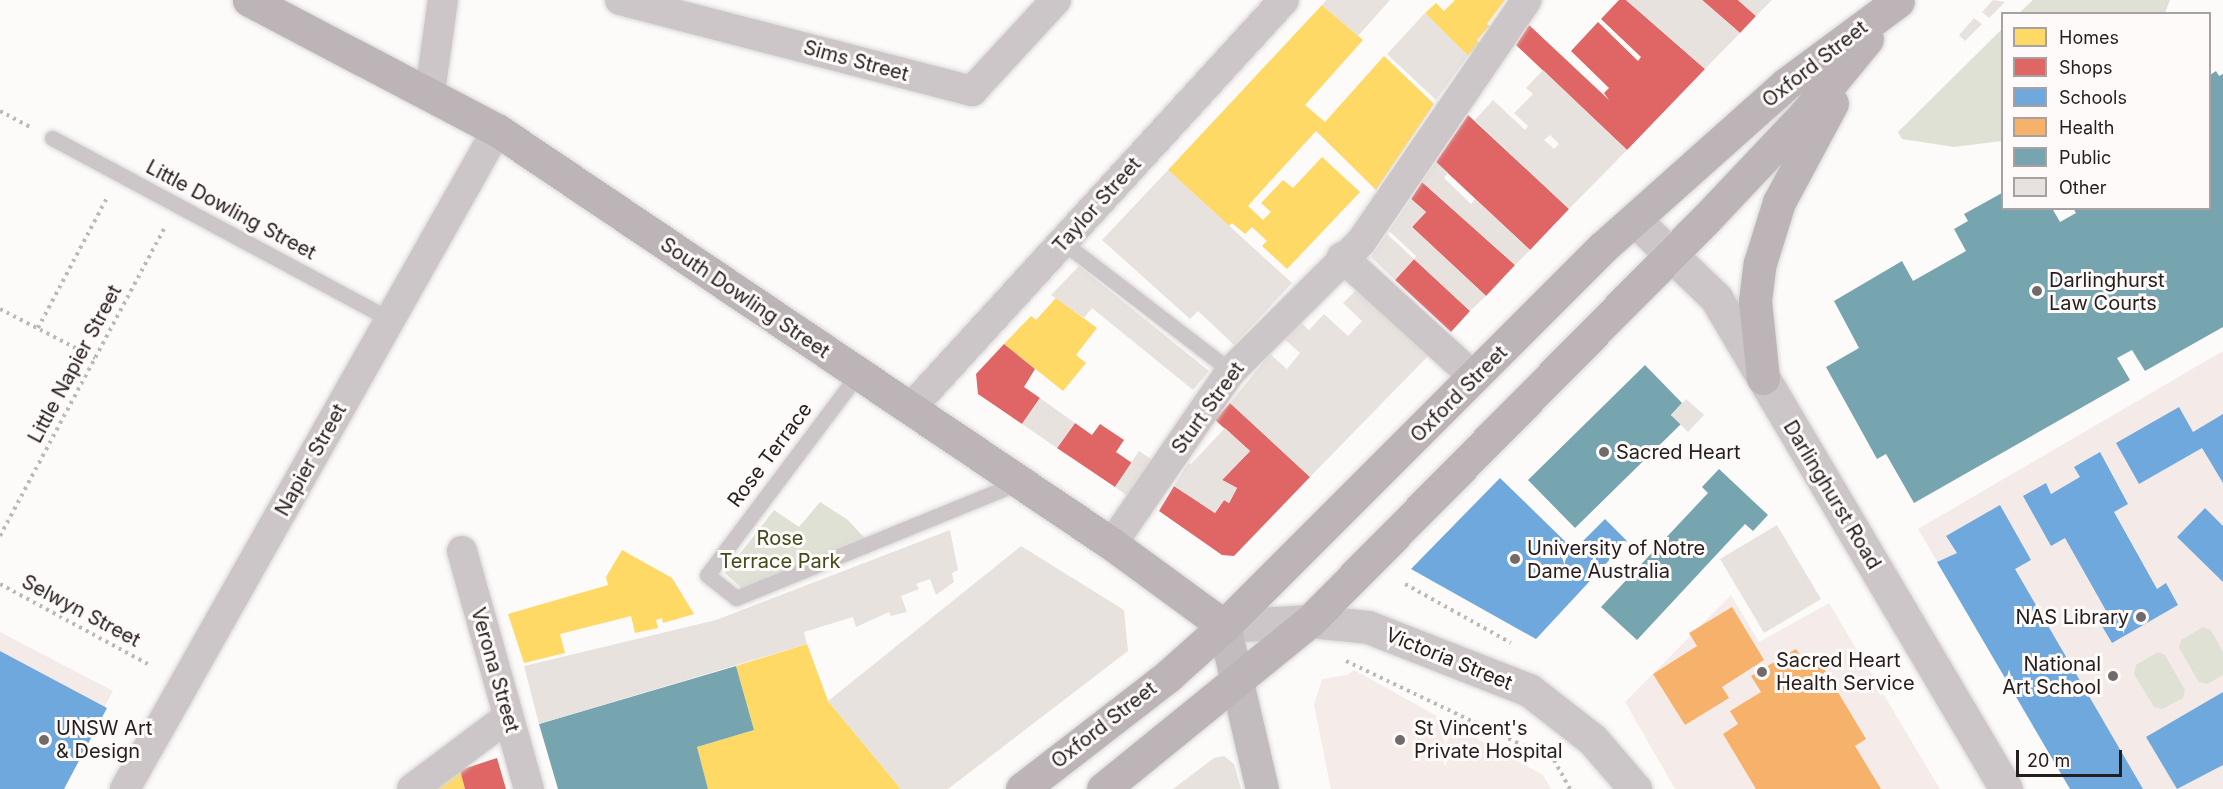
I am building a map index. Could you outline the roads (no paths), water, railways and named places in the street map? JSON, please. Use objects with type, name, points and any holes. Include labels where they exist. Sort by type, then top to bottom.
[{"type":"main road","name":"South Dowling Street","points":[[249,0],[430,92],[497,130],[1112,544],[1224,626]]},
{"type":"main road","name":"Oxford Street","points":[[1022,789],[1168,676],[1224,626],[1475,378],[1596,253],[1786,84],[1898,0]]},
{"type":"main road","name":"Oxford Street","points":[[1103,789],[1236,684],[1310,621],[1808,111],[1898,0]]},
{"type":"main road","points":[[1762,378],[1755,301],[1760,263],[1779,202],[1833,102],[1898,0]]},
{"type":"main road","points":[[1224,626],[1262,789]]},
{"type":"street","points":[[430,92],[443,0]]},
{"type":"street","name":"Sims Street","points":[[620,0],[972,92],[1056,0]]},
{"type":"street","name":"Taylor Street","points":[[910,410],[1284,0]]},
{"type":"street","name":"Sturt Street","points":[[1112,544],[1231,370],[1342,257],[1362,242],[1527,0]]},
{"type":"street","name":"Napier Street","points":[[125,789],[497,130]]},
{"type":"street","name":"Darlinghurst Road","points":[[1635,220],[1716,298],[2006,789]]},
{"type":"street","points":[[1342,257],[1475,378]]},
{"type":"street","name":"Verona Street","points":[[462,551],[529,789]]},
{"type":"street","name":"Victoria Street","points":[[1224,626],[1310,621],[1368,627],[1529,690],[1593,740],[1635,789]]},
{"type":"street","points":[[412,789],[508,717]]},
{"type":"lane","name":"Little Dowling Street","points":[[52,138],[390,320]]},
{"type":"lane","points":[[1064,243],[1231,370]]},
{"type":"lane","name":"Rose Terrace","points":[[858,374],[707,574],[736,598],[1020,482]]},
{"type":"place","name":"Darlinghurst Law Courts","points":[[2037,291]]},
{"type":"place","name":"Sacred Heart","points":[[1604,452]]},
{"type":"place","name":"University of Notre Dame Australia","points":[[1515,559]]},
{"type":"place","name":"NAS Library","points":[[2141,617]]},
{"type":"place","name":"Sacred Heart Health Service","points":[[1762,672]]},
{"type":"place","name":"National Art School","points":[[2113,676]]},
{"type":"place","name":"UNSW Art & Design","points":[[44,740]]},
{"type":"place","name":"St Vincent's Private Hospital","points":[[1400,740]]},
{"type":"park label","name":"Rose Terrace Park","points":[[780,550]]}]
